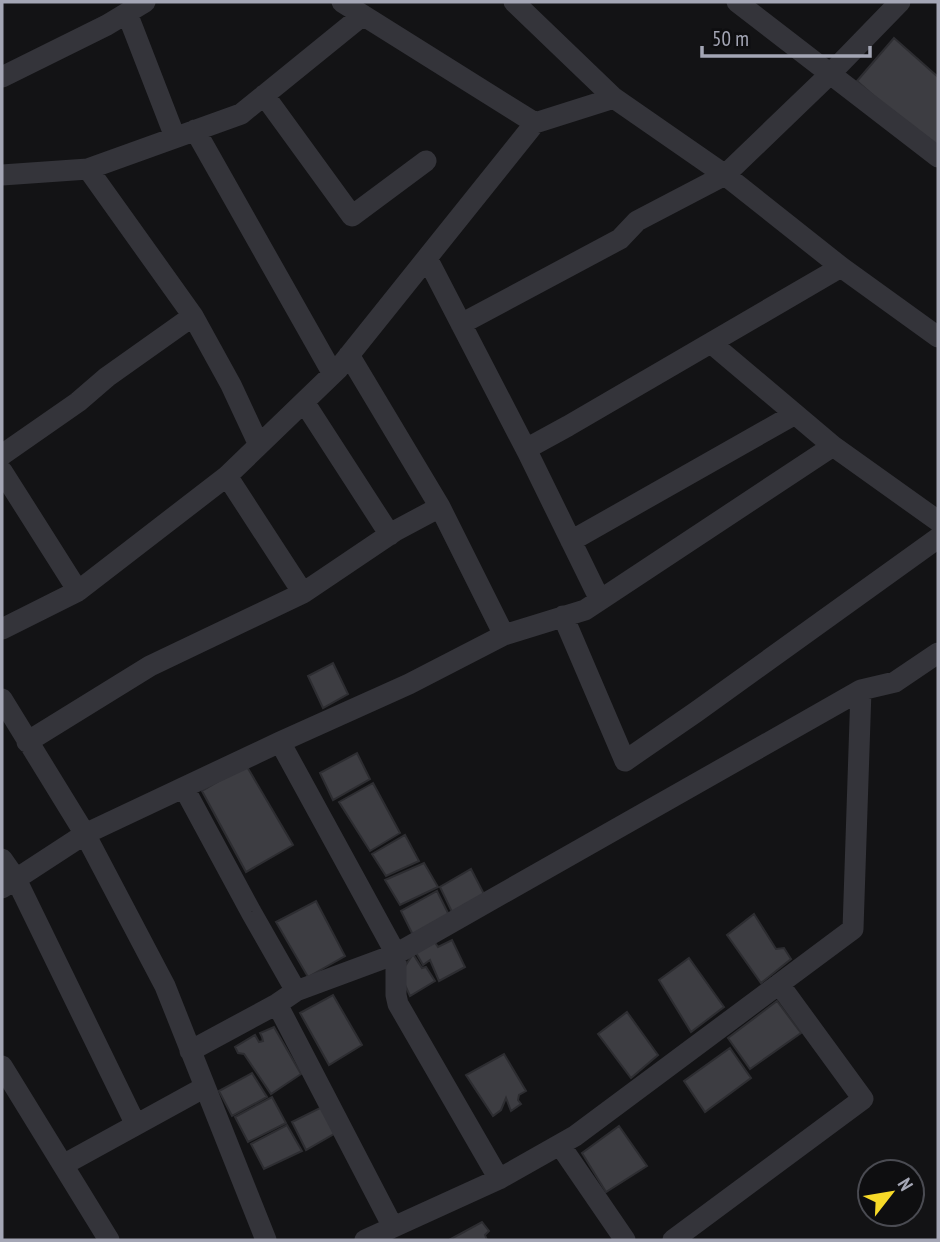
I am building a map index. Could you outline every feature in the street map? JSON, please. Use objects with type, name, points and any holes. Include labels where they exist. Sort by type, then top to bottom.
[{"type":"street","points":[[342,2],[535,122]]},
{"type":"street","points":[[514,2],[614,98],[725,175],[841,267],[938,337]]},
{"type":"street","points":[[737,2],[938,157]]},
{"type":"street","points":[[461,324],[620,239],[637,221],[725,175],[900,2]]},
{"type":"street","points":[[2,77],[107,26],[136,7],[185,134],[333,374]]},
{"type":"street","points":[[2,175],[88,169],[241,114],[363,15]]},
{"type":"street","points":[[264,95],[352,216],[426,161]]},
{"type":"street","points":[[2,629],[78,591],[227,476],[333,374],[535,122],[614,98]]},
{"type":"street","points":[[88,169],[193,316],[231,385],[259,445]]},
{"type":"street","points":[[427,258],[529,455]]},
{"type":"street","points":[[600,600],[526,449],[841,267]]},
{"type":"street","points":[[2,455],[193,316]]},
{"type":"street","points":[[711,343],[833,446],[938,521]]},
{"type":"street","points":[[349,355],[440,507],[503,635]]},
{"type":"street","points":[[304,402],[390,535]]},
{"type":"street","points":[[571,541],[795,414]]},
{"type":"street","points":[[9,884],[85,834],[409,684],[503,635],[584,610],[833,446]]},
{"type":"street","points":[[2,471],[78,591]]},
{"type":"street","points":[[227,476],[303,593]]},
{"type":"street","points":[[27,742],[150,666],[303,593],[390,535],[440,507]]},
{"type":"street","points":[[563,617],[625,761],[938,538]]},
{"type":"street","points":[[191,1051],[296,991],[396,954],[861,690],[895,682],[938,653]]},
{"type":"street","points":[[277,1004],[378,1236],[499,1179],[575,1136],[853,929],[861,690]]},
{"type":"street","points":[[5,712],[85,834],[165,986],[266,1240]]},
{"type":"street","points":[[281,742],[396,954],[398,1004],[499,1179]]},
{"type":"street","points":[[184,788],[296,991]]},
{"type":"street","points":[[2,859],[9,884],[136,1125]]},
{"type":"street","points":[[673,1240],[863,1099],[779,984]]},
{"type":"street","points":[[2,1066],[109,1240]]},
{"type":"street","points":[[63,1165],[205,1087]]},
{"type":"street","points":[[561,1145],[625,1240]]},
{"type":"building","points":[[894,38],[938,77],[938,153],[857,81]]},
{"type":"building","points":[[333,663],[348,694],[323,708],[308,676]]},
{"type":"building","points":[[357,753],[370,779],[333,800],[320,773]]},
{"type":"building","points":[[246,765],[293,845],[246,872],[202,791]]},
{"type":"building","points":[[373,783],[400,833],[370,851],[339,802]]},
{"type":"building","points":[[405,835],[419,861],[386,876],[372,854]]},
{"type":"building","points":[[424,863],[438,887],[400,905],[385,880]]},
{"type":"building","points":[[471,869],[484,894],[452,912],[440,887]]},
{"type":"building","points":[[437,891],[449,915],[413,935],[401,911]]},
{"type":"building","points":[[316,901],[345,956],[308,977],[276,922]]},
{"type":"building","points":[[754,914],[776,949],[784,948],[791,959],[761,983],[727,935]]},
{"type":"building","points":[[452,940],[465,967],[439,981],[430,960],[423,965],[415,951],[434,941],[438,947]]},
{"type":"building","points":[[413,954],[435,981],[410,996],[400,974]]},
{"type":"building","points":[[689,958],[724,1007],[691,1032],[659,980]]},
{"type":"building","points":[[333,995],[362,1045],[329,1065],[300,1013]]},
{"type":"building","points":[[777,1001],[801,1033],[750,1069],[728,1038]]},
{"type":"building","points":[[627,1012],[658,1055],[631,1078],[598,1034]]},
{"type":"building","points":[[274,1027],[301,1074],[271,1094],[244,1054],[238,1053],[235,1047],[255,1035],[259,1042],[263,1041],[260,1033]]},
{"type":"building","points":[[730,1048],[751,1078],[705,1112],[684,1081]]},
{"type":"building","points":[[504,1054],[526,1091],[519,1095],[521,1104],[511,1111],[506,1098],[501,1110],[493,1116],[466,1075]]},
{"type":"building","points":[[252,1073],[267,1097],[232,1116],[219,1091]]},
{"type":"building","points":[[272,1097],[286,1123],[248,1142],[235,1117]]},
{"type":"building","points":[[326,1105],[339,1131],[306,1150],[292,1122]]},
{"type":"building","points":[[287,1125],[302,1151],[264,1169],[251,1144]]},
{"type":"building","points":[[619,1126],[647,1166],[606,1192],[582,1153]]},
{"type":"building","points":[[482,1222],[489,1231],[485,1235],[487,1240],[449,1240]]}]
